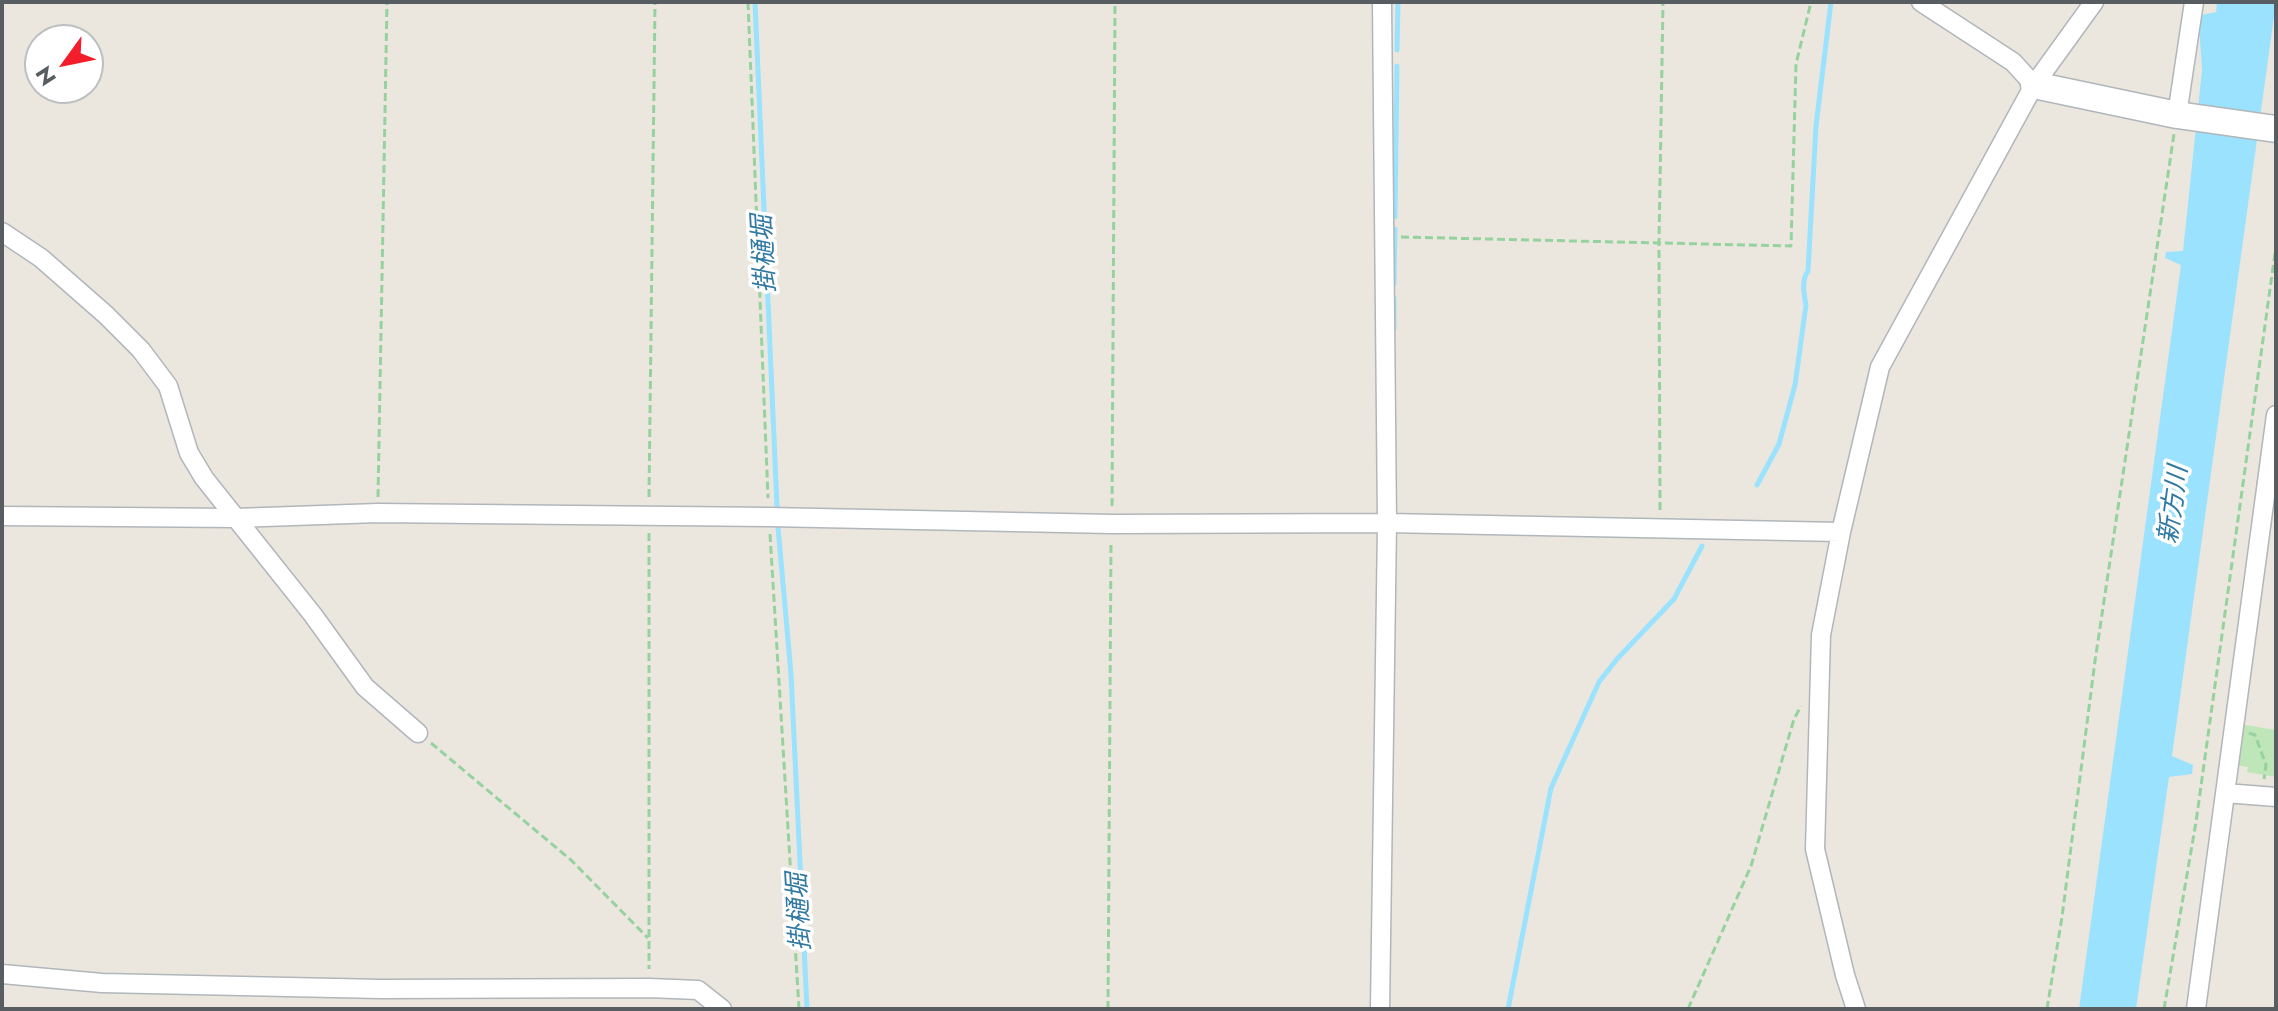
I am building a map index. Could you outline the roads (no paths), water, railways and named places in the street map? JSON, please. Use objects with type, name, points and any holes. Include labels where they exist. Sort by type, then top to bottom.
[{"type":"street","points":[[1380,1009],[1387,523],[1382,2]]},
{"type":"street","points":[[1921,2],[2013,62],[2034,85],[2177,115],[2276,129]]},
{"type":"street","points":[[1856,1009],[1815,849],[1821,635],[1841,532],[1880,367],[2034,85],[2094,2]]},
{"type":"street","points":[[2177,115],[2194,2]]},
{"type":"street","points":[[2,232],[41,258],[141,350],[168,386],[189,453],[204,478],[313,615],[365,687],[418,733]]},
{"type":"street","points":[[2196,1009],[2276,415]]},
{"type":"street","points":[[2,516],[236,518],[378,513],[649,515],[1112,524],[1387,523],[1841,532]]},
{"type":"street","points":[[2225,793],[2269,796]]},
{"type":"street","points":[[2,974],[102,983],[381,989],[698,990],[722,1009]]},
{"type":"water","name":"新方川","points":[[2217,2],[2276,2],[2172,756],[2193,765],[2192,774],[2169,777],[2136,1009],[2079,1009],[2181,265],[2165,258],[2166,252],[2183,251],[2202,70],[2199,26],[2201,15],[2216,12]]},
{"type":"waterway","name":"掛樋堀","points":[[755,2],[777,507]]},
{"type":"waterway","points":[[1397,50],[1398,2]]},
{"type":"waterway","points":[[1757,485],[1779,444],[1795,385],[1806,305],[1804,283],[1808,271],[1816,126],[1831,2]]},
{"type":"waterway","points":[[1395,217],[1397,66]]},
{"type":"waterway","points":[[1394,284],[1395,229]]},
{"type":"waterway","points":[[1394,298],[1394,328]]},
{"type":"waterway","name":"掛樋堀","points":[[778,527],[791,674],[807,1009]]},
{"type":"waterway","points":[[1508,1009],[1551,788],[1599,682],[1674,599],[1702,546]]}]
